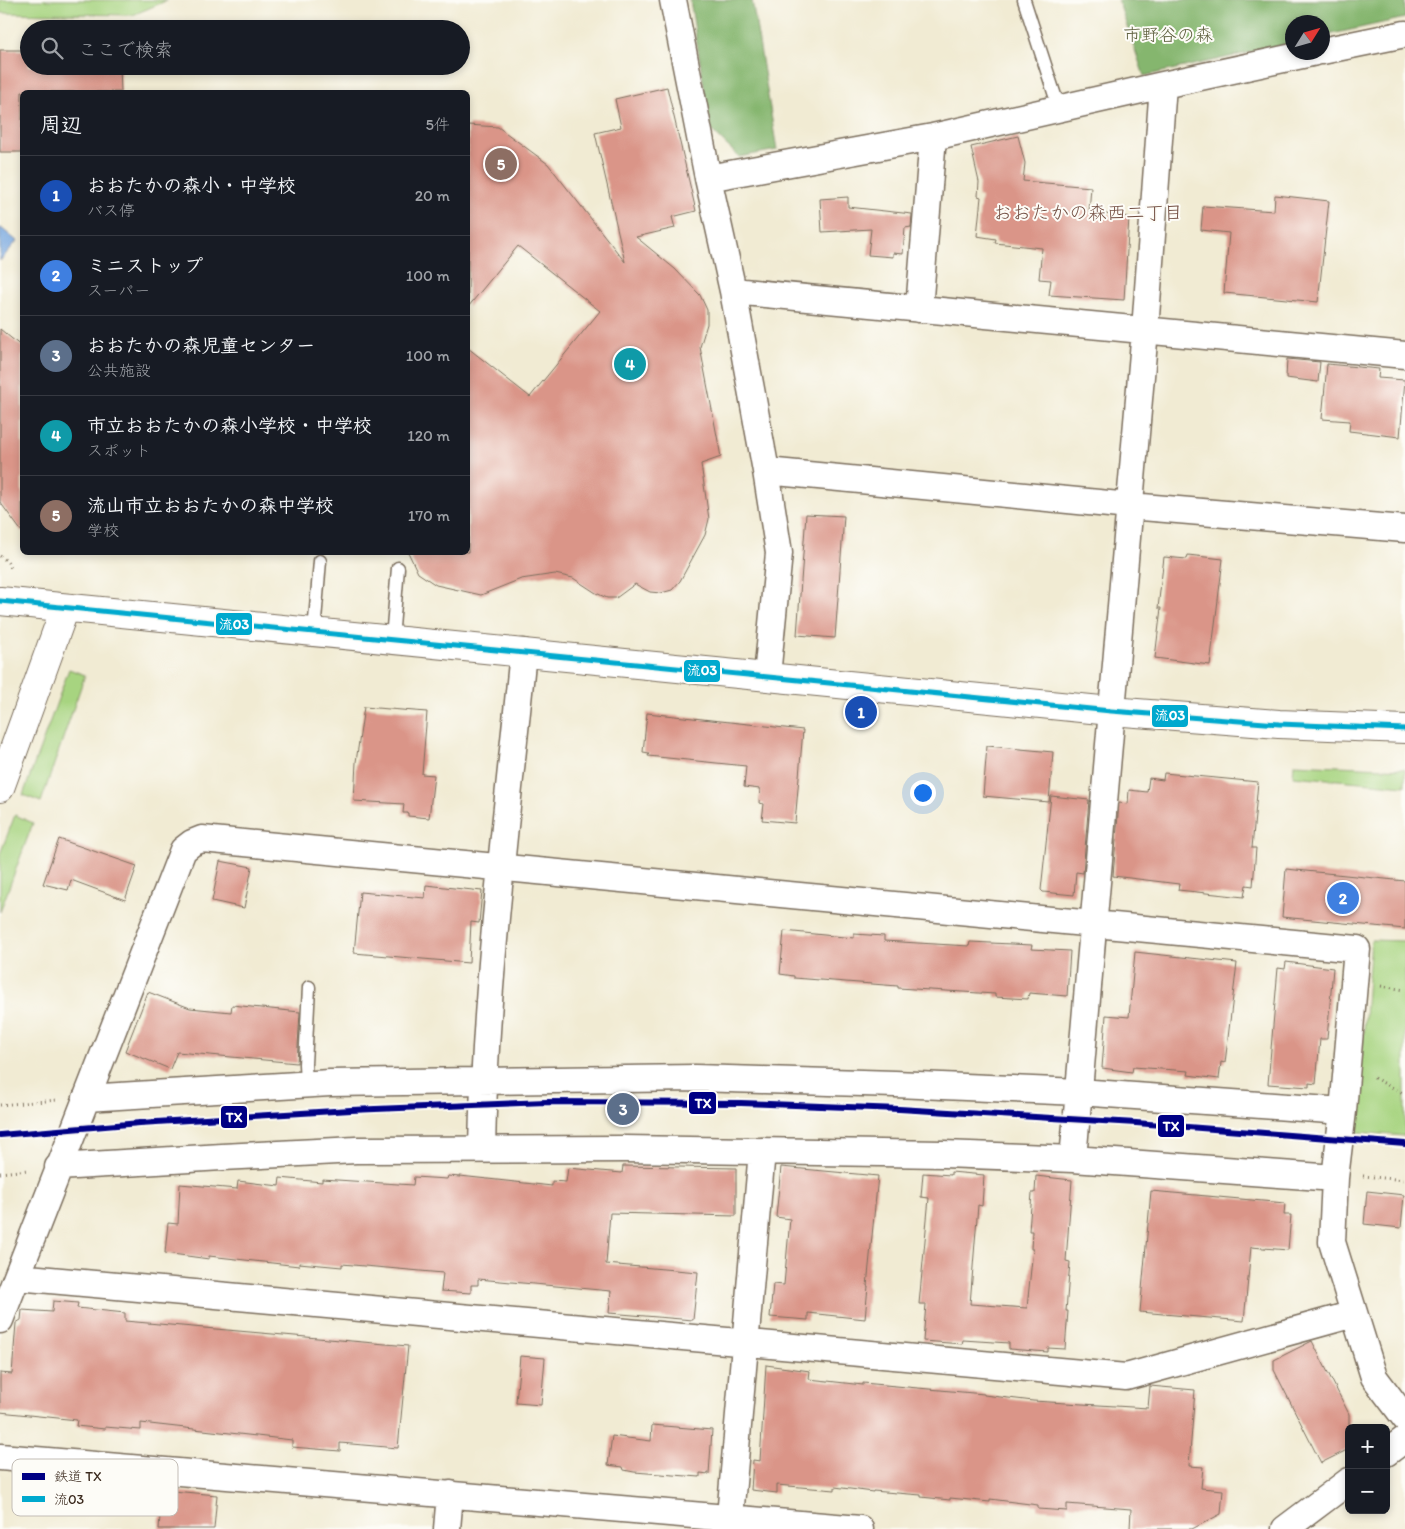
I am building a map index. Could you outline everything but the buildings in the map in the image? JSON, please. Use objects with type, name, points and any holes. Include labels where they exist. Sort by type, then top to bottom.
[{"type":"street","points":[[673,0],[708,178],[733,291],[779,553],[767,676]]},
{"type":"street","points":[[1330,49],[1405,34]]},
{"type":"street","points":[[708,178],[933,137],[1285,59]]},
{"type":"street","points":[[1073,1160],[1145,330],[1163,85]]},
{"type":"street","points":[[919,309],[933,137]]},
{"type":"street","points":[[733,291],[1405,355]]},
{"type":"street","points":[[766,471],[1130,506],[1405,529]]},
{"type":"street","points":[[0,601],[1111,711],[1280,724],[1405,729]]},
{"type":"street","points":[[0,788],[66,608]]},
{"type":"street","points":[[482,1149],[483,1080],[499,867],[523,652]]},
{"type":"street","points":[[0,1320],[183,850],[192,843],[202,839],[1357,950],[1332,1242],[1374,1376],[1405,1418]]},
{"type":"street","points":[[86,1098],[306,1084],[695,1078],[886,1083],[1079,1092],[1343,1111]]},
{"type":"street","points":[[58,1167],[346,1151],[625,1148],[943,1154],[1073,1160],[1336,1178]]},
{"type":"street","points":[[730,1518],[762,1151]]},
{"type":"street","points":[[17,1277],[1126,1376],[1354,1314]]},
{"type":"street","points":[[1390,1450],[1405,1439]]},
{"type":"street","points":[[0,1457],[24,1459]]},
{"type":"street","points":[[178,1472],[860,1529]]},
{"type":"street","points":[[1285,1529],[1345,1484]]},
{"type":"street","points":[[447,1529],[450,1494]]},
{"type":"lane","points":[[1024,0],[1059,108]]},
{"type":"lane","points":[[314,632],[320,561]]},
{"type":"lane","points":[[392,639],[398,568]]},
{"type":"lane","points":[[306,1084],[304,1064],[309,987]]},
{"type":"path","points":[[0,556],[7,561],[11,568]]},
{"type":"path","points":[[0,1105],[86,1098]]},
{"type":"path","points":[[1336,1178],[1348,1174],[1405,1180]]},
{"type":"green space","points":[[0,0],[168,0],[133,15],[0,13]]},
{"type":"green space","points":[[690,0],[752,0],[777,150],[739,157],[711,130]]},
{"type":"green space","name":"市野谷の森","points":[[1118,0],[1405,0],[1405,18],[1330,34],[1330,15],[1285,15],[1285,45],[1144,76]]},
{"type":"green space","points":[[69,669],[85,675],[41,802],[23,795]]},
{"type":"green space","points":[[1294,764],[1405,769],[1405,786],[1293,776]]},
{"type":"green space","points":[[15,815],[33,823],[0,912],[0,854]]},
{"type":"green space","points":[[1371,940],[1405,941],[1405,1136],[1356,1132]]},
{"type":"water","points":[[0,227],[17,241],[0,261]]},
{"type":"rail line","name":"TX","points":[[0,1135],[140,1123],[351,1110],[546,1102],[741,1103],[899,1109],[1136,1123],[1405,1144]]},
{"type":"transit line","name":"流03","points":[[0,601],[1111,711],[1279,724],[1405,729]]},
{"type":"place","name":"流山市立おおたかの森中学校","points":[[501,164]]},
{"type":"place","name":"市立おおたかの森小学校・中学校","points":[[630,364]]},
{"type":"place","name":"おおたかの森小・中学校","points":[[861,712]]},
{"type":"place","name":"ミニストップ","points":[[1343,898]]},
{"type":"place","name":"おおたかの森児童センター","points":[[623,1109]]},
{"type":"district","name":"おおたかの森西二丁目","points":[[1088,212]]}]
